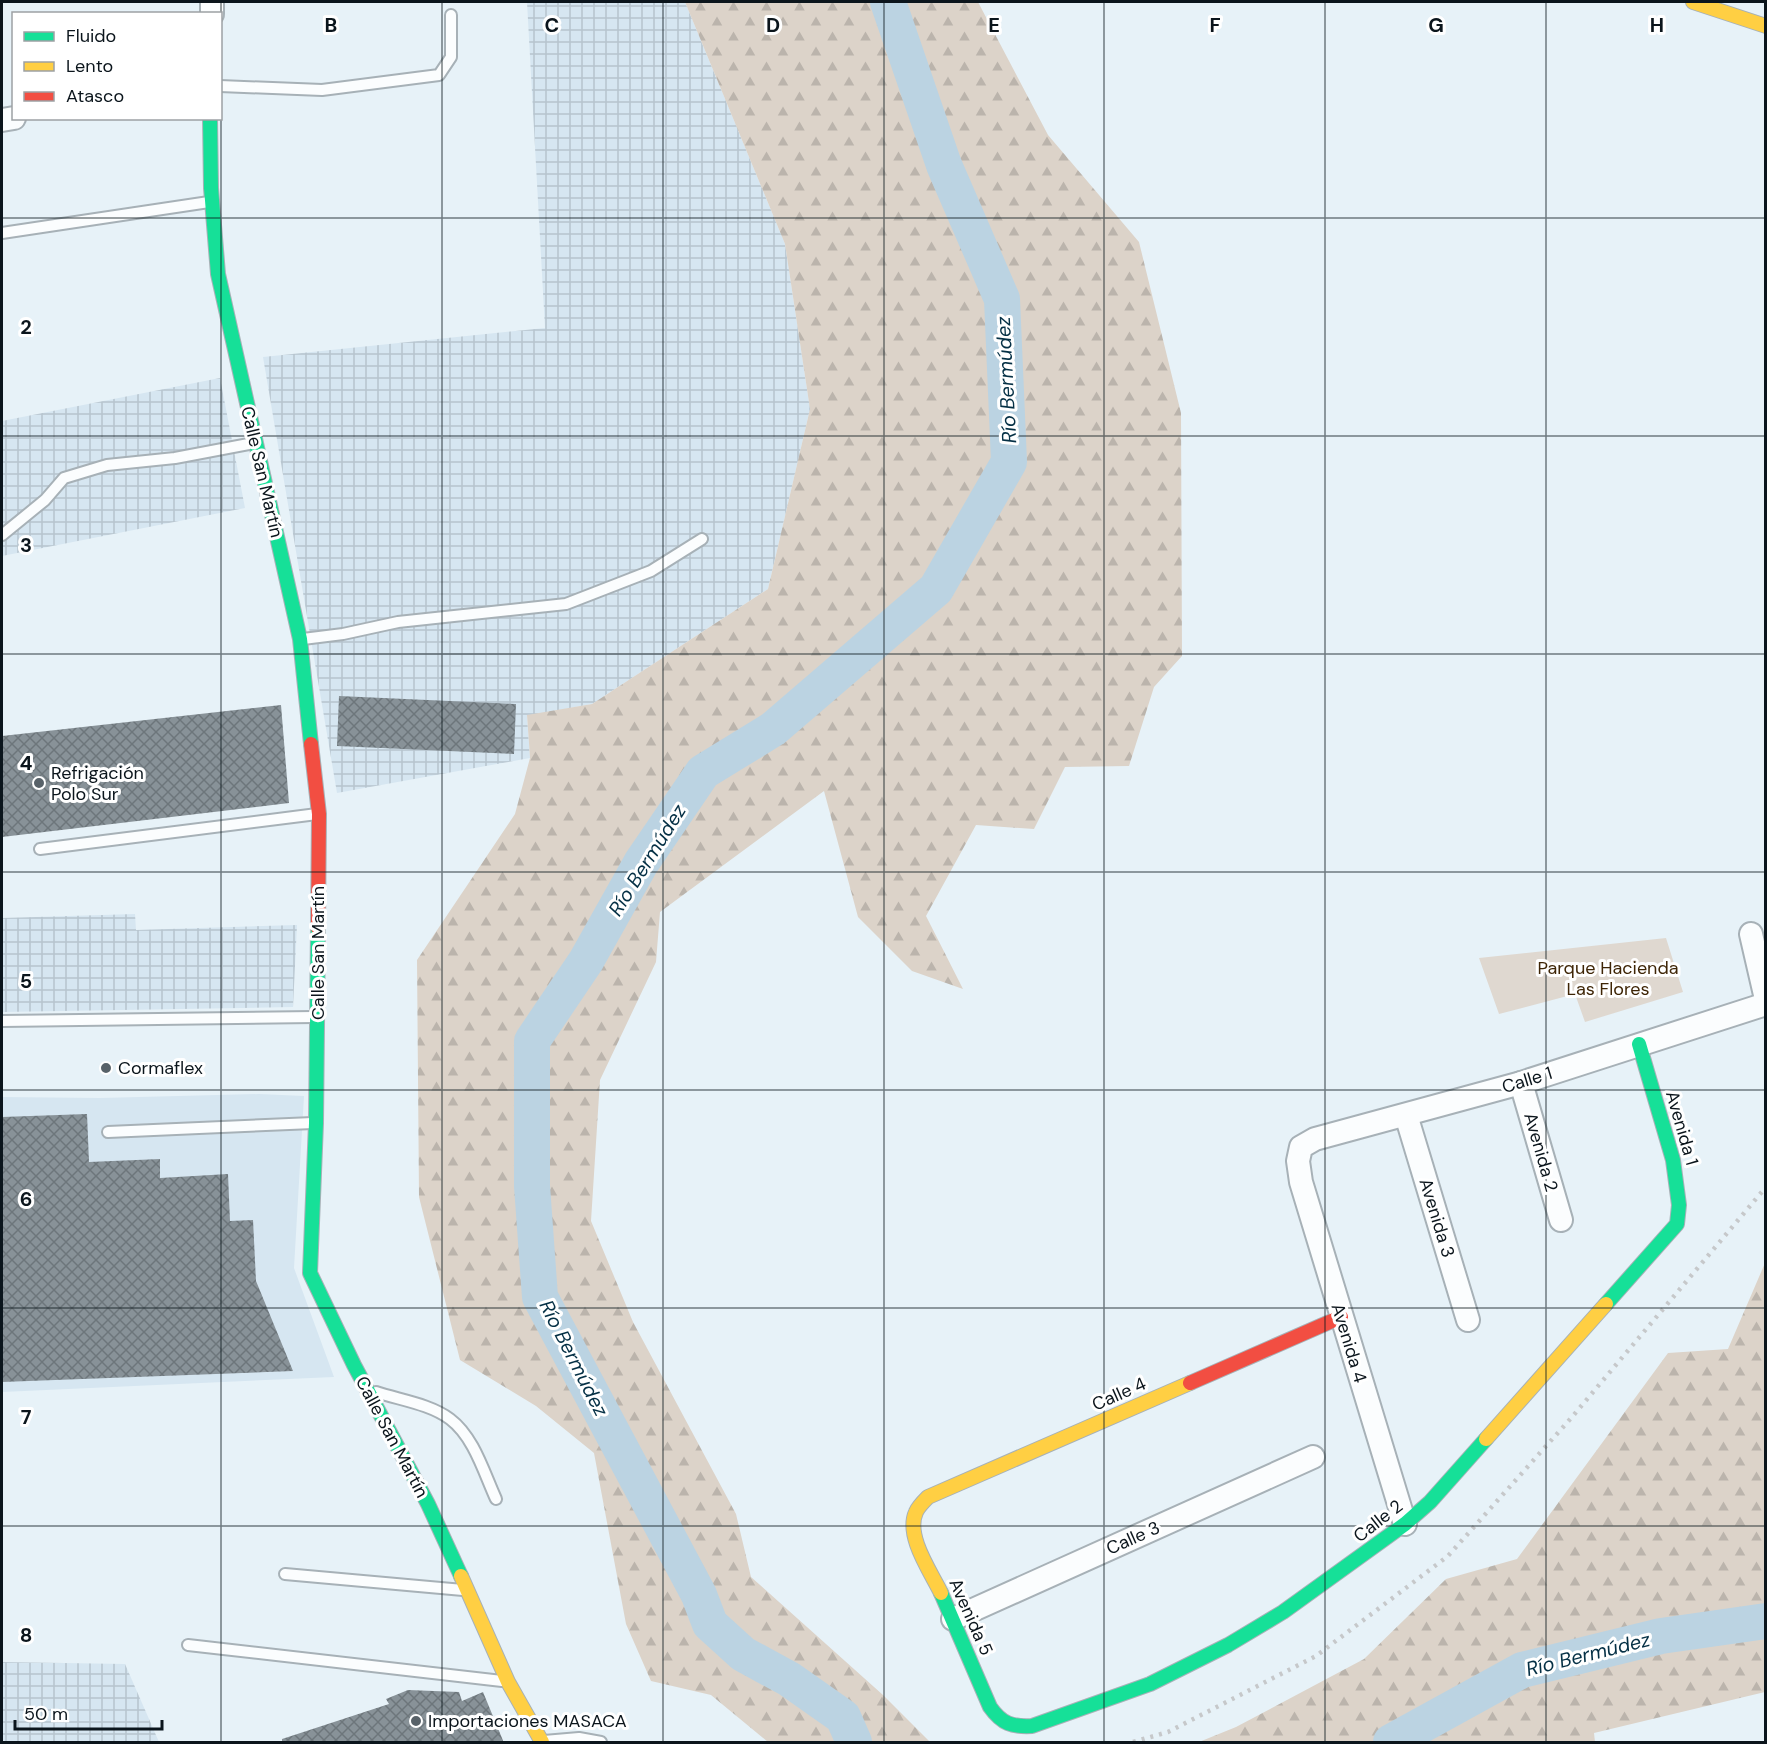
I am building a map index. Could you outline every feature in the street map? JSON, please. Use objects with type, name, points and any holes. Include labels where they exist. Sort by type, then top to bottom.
[{"type":"street","points":[[1693,2],[1766,26]]},
{"type":"street","name":"Calle San Martín","points":[[210,120],[212,201],[218,274],[254,443],[300,639],[319,814],[316,1123],[310,1273],[367,1389],[428,1504],[508,1682],[541,1742]]},
{"type":"street","points":[[1751,934],[1766,1002]]},
{"type":"street","name":"Calle 1","points":[[1298,1161],[1301,1147],[1315,1138],[1521,1083],[1766,1002]]},
{"type":"street","name":"Avenida 1","points":[[1639,1044],[1679,1182],[1681,1208],[1677,1224]]},
{"type":"street","name":"Avenida 2","points":[[1521,1083],[1561,1220]]},
{"type":"street","name":"Avenida 3","points":[[1406,1115],[1468,1320]]},
{"type":"street","name":"Avenida 4","points":[[1298,1161],[1301,1182],[1405,1524]]},
{"type":"street","name":"Calle 2","points":[[1014,1727],[1032,1726],[1150,1684],[1228,1645],[1283,1612],[1405,1524],[1430,1503],[1677,1224]]},
{"type":"street","name":"Calle 4","points":[[916,1511],[928,1497],[1341,1317]]},
{"type":"street","name":"Calle 3","points":[[953,1619],[1313,1457]]},
{"type":"street","name":"Avenida 5","points":[[916,1511],[913,1525],[917,1542],[990,1707],[999,1720],[1014,1727]]},
{"type":"lane","points":[[222,86],[322,90],[439,75],[452,57],[451,15]]},
{"type":"lane","points":[[2,233],[212,201]]},
{"type":"lane","points":[[2,535],[45,500],[64,478],[107,465],[175,458],[254,443]]},
{"type":"lane","points":[[300,639],[343,634],[398,622],[566,604],[651,571],[702,539]]},
{"type":"lane","points":[[40,849],[319,814]]},
{"type":"lane","points":[[2,1021],[318,1017]]},
{"type":"lane","points":[[108,1132],[316,1123]]},
{"type":"lane","points":[[367,1389],[436,1411],[451,1420],[467,1436],[496,1499]]},
{"type":"lane","points":[[285,1574],[467,1590]]},
{"type":"lane","points":[[188,1645],[508,1682]]},
{"type":"lane","points":[[541,1742],[579,1738],[601,1743]]},
{"type":"shaded area","points":[[527,2],[685,2],[785,244],[810,409],[768,589],[592,704],[527,716],[530,758],[337,793],[263,357],[545,328]]},
{"type":"shaded area","points":[[220,378],[245,508],[2,556],[2,421]]},
{"type":"shaded area","points":[[135,914],[136,930],[297,925],[293,1007],[2,1012],[2,918]]},
{"type":"shaded area","points":[[259,1094],[304,1096],[294,1268],[334,1377],[2,1392],[2,1097],[100,1098]]},
{"type":"shaded area","points":[[2,1662],[125,1664],[159,1742],[2,1742]]},
{"type":"green space","points":[[685,2],[978,2],[1048,135],[1139,242],[1181,413],[1182,656],[1154,687],[1129,766],[1065,767],[1034,829],[976,825],[926,916],[963,989],[912,971],[858,917],[824,791],[660,912],[656,962],[600,1080],[591,1221],[633,1322],[736,1514],[751,1577],[883,1695],[930,1742],[768,1742],[711,1695],[651,1681],[626,1624],[594,1453],[536,1406],[460,1360],[419,1197],[417,960],[515,814],[530,758],[527,715],[592,704],[768,589],[810,409],[785,244]]},
{"type":"green space","name":"Parque Hacienda Las Flores","points":[[1666,938],[1683,992],[1585,1022],[1575,994],[1499,1014],[1479,958]]},
{"type":"green space","points":[[1765,1263],[1765,1692],[1594,1733],[1595,1742],[1199,1742],[1236,1727],[1364,1659],[1446,1579],[1517,1559],[1668,1353],[1728,1349]]},
{"type":"building","points":[[339,696],[516,704],[514,754],[337,746]]},
{"type":"building","points":[[281,705],[289,803],[2,837],[2,736]]},
{"type":"building","points":[[87,1114],[89,1162],[160,1159],[160,1178],[228,1174],[230,1221],[253,1220],[256,1281],[293,1371],[2,1382],[2,1117]]},
{"type":"building","name":"Importaciones MASACA","points":[[408,1690],[459,1692],[462,1701],[483,1692],[504,1743],[282,1743],[282,1739],[389,1704],[386,1699]]},
{"type":"waterway","name":"Río Bermúdez","points":[[854,1742],[843,1717],[789,1679],[743,1654],[710,1624],[699,1595],[540,1297],[532,1186],[532,1041],[586,961],[641,863],[703,772],[773,729],[936,589],[1009,462],[1002,299],[944,165],[888,2]]},
{"type":"waterway","name":"Río Bermúdez","points":[[1391,1742],[1522,1670],[1661,1636],[1766,1621]]},
{"type":"railway","points":[[1133,1742],[1168,1732],[1316,1656],[1448,1556],[1572,1417],[1766,1187]]},
{"type":"traffic: fast","points":[[210,120],[211,188],[218,274],[300,639],[311,744]]},
{"type":"traffic: fast","points":[[318,928],[316,1123],[310,1273],[354,1365],[428,1504],[461,1576]]},
{"type":"traffic: fast","points":[[1606,1304],[1677,1224],[1679,1205],[1673,1160],[1639,1044]]},
{"type":"traffic: fast","points":[[941,1593],[990,1707],[1003,1721],[1019,1726],[1032,1726],[1150,1684],[1228,1645],[1283,1612],[1405,1524],[1430,1502],[1486,1439]]},
{"type":"traffic: slow","points":[[1693,2],[1766,26]]},
{"type":"traffic: slow","points":[[1486,1439],[1606,1304]]},
{"type":"traffic: slow","points":[[941,1593],[916,1543],[914,1532],[916,1512],[928,1497],[1190,1383]]},
{"type":"traffic: slow","points":[[461,1576],[508,1682],[542,1742]]},
{"type":"traffic: jam","points":[[311,744],[319,814],[318,928]]},
{"type":"traffic: jam","points":[[1190,1383],[1341,1317]]},
{"type":"place","name":"Refrigación Polo Sur","points":[[39,783]]},
{"type":"place","name":"Cormaflex","points":[[106,1068]]},
{"type":"place","name":"Importaciones MASACA","points":[[416,1721]]}]
